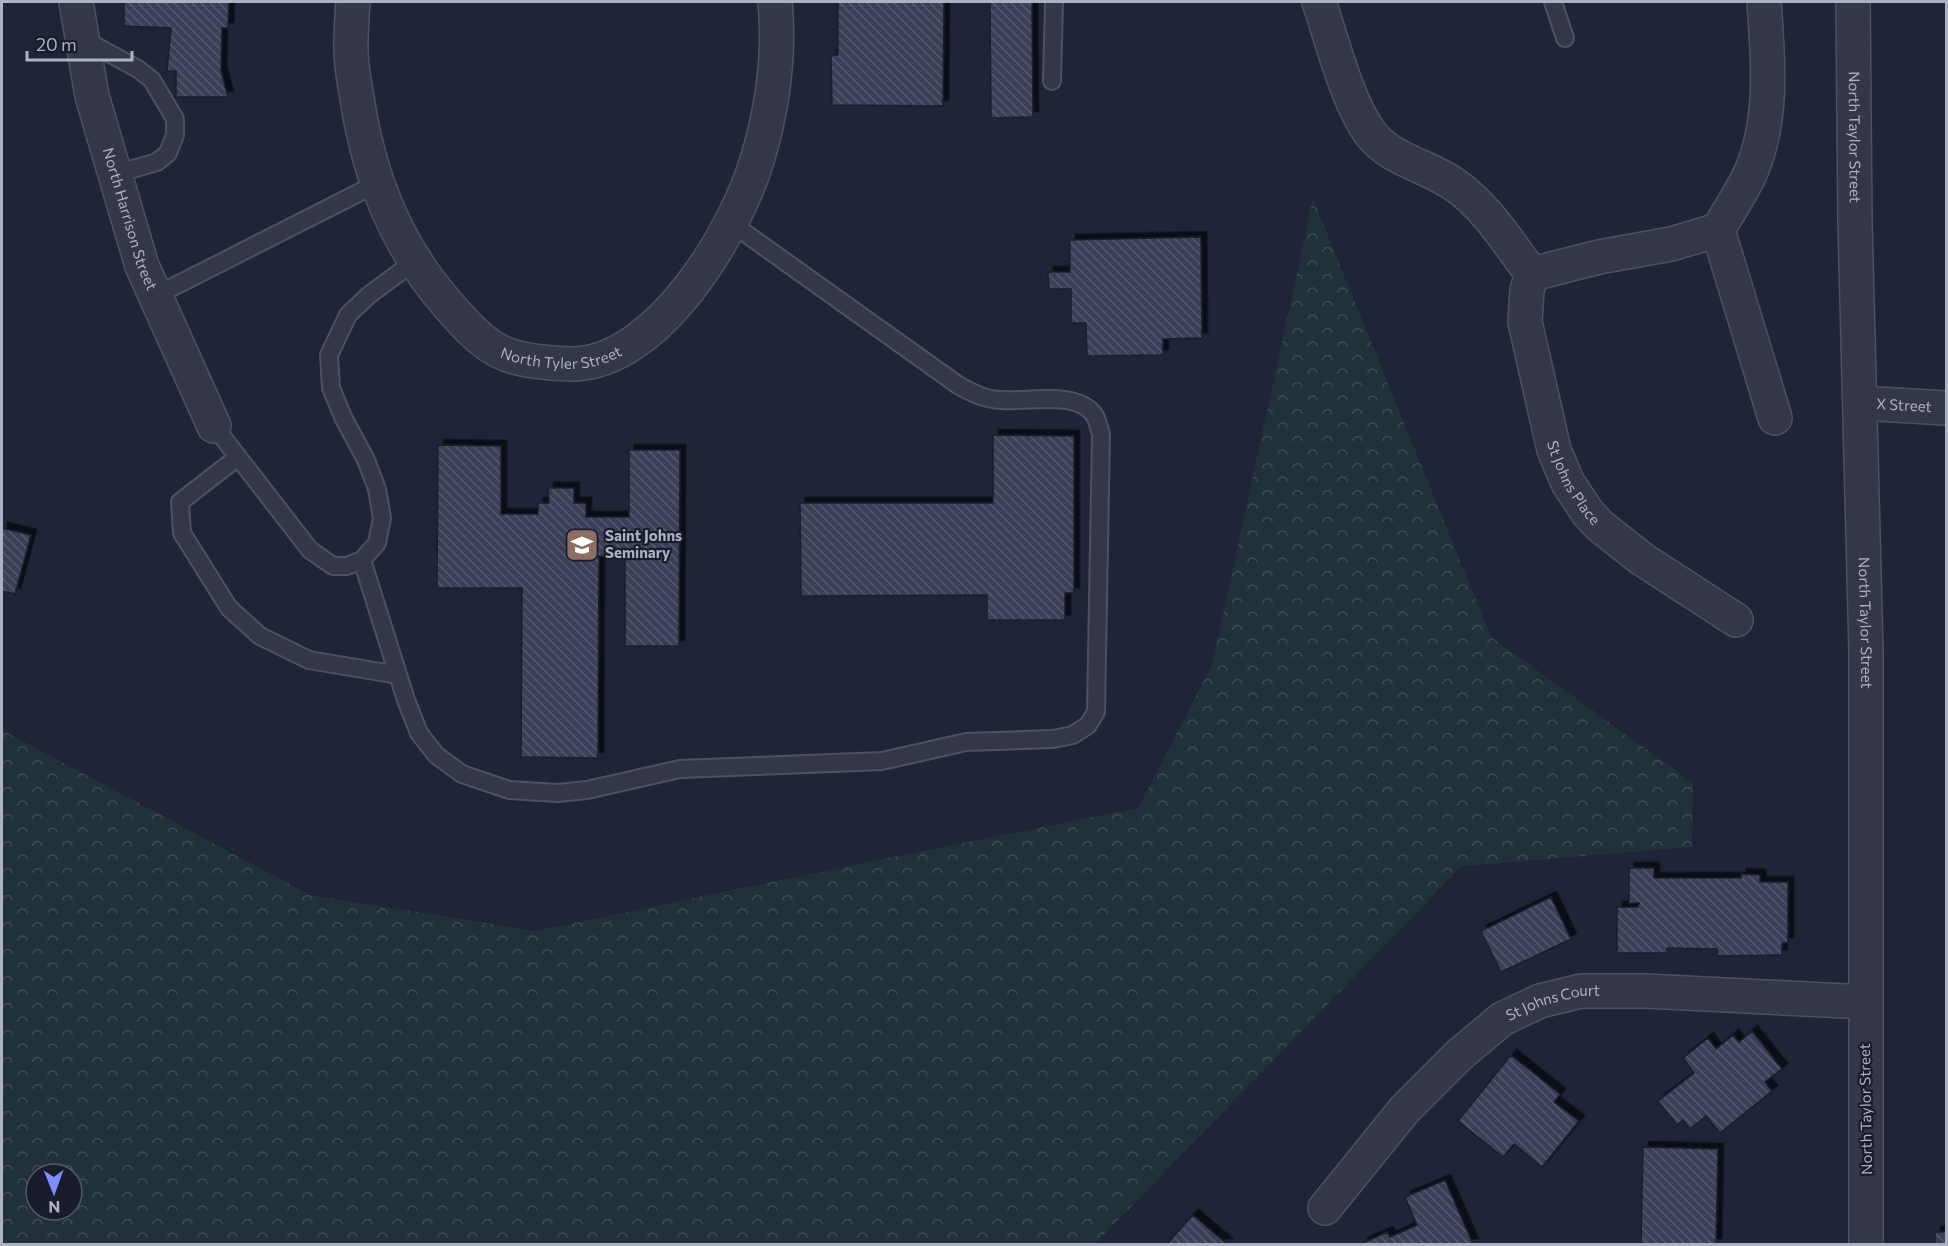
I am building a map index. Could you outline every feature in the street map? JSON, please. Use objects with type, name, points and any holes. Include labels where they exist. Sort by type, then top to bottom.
[{"type":"street","name":"North Harrison Street","points":[[76,2],[92,96],[142,266],[214,426]]},
{"type":"street","name":"North Tyler Street","points":[[353,2],[351,64],[362,132],[376,184],[394,225],[415,261],[434,289],[472,332],[499,351],[517,358],[573,364],[589,362],[620,350],[662,321],[686,294],[730,223],[750,183],[759,156],[774,90],[777,29],[775,2]]},
{"type":"street","points":[[1319,2],[1359,116],[1371,135],[1388,149],[1455,185],[1480,207],[1532,274],[1599,257],[1671,244],[1718,230],[1750,174],[1761,143],[1766,110],[1767,40],[1764,2]]},
{"type":"street","name":"North Taylor Street","points":[[1853,2],[1855,222],[1866,652],[1866,1245]]},
{"type":"street","points":[[1718,230],[1776,418]]},
{"type":"street","name":"St Johns Place","points":[[1532,274],[1527,290],[1526,322],[1554,450],[1568,483],[1588,513],[1600,526],[1642,559],[1736,620]]},
{"type":"street","name":"X Street","points":[[1860,403],[1947,408]]},
{"type":"street","name":"St Johns Court","points":[[1325,1208],[1405,1109],[1458,1056],[1502,1019],[1540,1001],[1581,991],[1646,991],[1865,1002]]},
{"type":"lane","points":[[1052,81],[1054,2]]},
{"type":"lane","points":[[1553,2],[1565,38]]},
{"type":"lane","points":[[83,39],[138,69],[152,80],[175,119],[175,135],[168,153],[157,162],[115,174]]},
{"type":"lane","points":[[155,296],[376,184]]},
{"type":"lane","points":[[362,560],[419,733],[436,755],[462,774],[509,790],[568,792],[680,769],[882,761],[966,742],[1053,739],[1073,735],[1088,725],[1096,712],[1101,434],[1095,416],[1084,405],[1072,400],[999,400],[977,396],[951,380],[730,223]]},
{"type":"lane","points":[[214,426],[310,550],[333,566],[347,566],[362,560],[377,543],[382,518],[378,489],[331,388],[329,355],[348,315],[369,295],[415,261]]},
{"type":"lane","points":[[238,457],[180,502],[182,533],[229,608],[260,636],[309,660],[398,675]]},
{"type":"green space","points":[[1313,199],[1491,637],[1693,783],[1692,847],[1462,866],[1095,1244],[2,1244],[2,730],[310,895],[536,931],[1138,808],[1212,665]]},
{"type":"building","points":[[124,2],[229,2],[228,28],[222,28],[221,71],[228,97],[176,97],[176,71],[167,71],[171,28],[124,26]]},
{"type":"building","points":[[838,2],[944,2],[943,106],[832,105],[831,55],[838,55]]},
{"type":"building","points":[[990,2],[1032,2],[1033,117],[991,118]]},
{"type":"building","points":[[1201,237],[1202,338],[1163,339],[1163,355],[1087,356],[1086,323],[1071,323],[1071,289],[1049,289],[1048,272],[1070,272],[1070,240]]},
{"type":"building","points":[[993,435],[1074,436],[1074,593],[1065,593],[1065,620],[987,620],[987,595],[801,596],[800,503],[993,503]]},
{"type":"building","points":[[438,445],[501,446],[501,514],[538,514],[538,503],[549,503],[548,488],[574,488],[574,503],[586,503],[586,517],[629,517],[629,450],[680,450],[679,646],[625,646],[625,557],[599,556],[598,758],[521,757],[522,588],[437,588]]},
{"type":"building","points":[[2,528],[31,535],[15,594],[2,591]]},
{"type":"building","points":[[1629,868],[1654,868],[1654,878],[1741,878],[1741,874],[1760,875],[1760,882],[1788,882],[1788,943],[1782,943],[1782,955],[1718,956],[1717,949],[1667,948],[1667,953],[1617,953],[1617,907],[1638,907],[1639,903],[1629,903]]},
{"type":"building","points":[[1551,897],[1571,939],[1501,972],[1481,931]]},
{"type":"building","points":[[1752,1031],[1782,1069],[1765,1082],[1772,1091],[1720,1133],[1706,1116],[1690,1129],[1683,1120],[1677,1125],[1658,1101],[1694,1073],[1683,1058],[1708,1038],[1716,1049],[1733,1035],[1739,1042]]},
{"type":"building","points":[[1511,1055],[1560,1094],[1554,1102],[1579,1121],[1542,1167],[1514,1144],[1503,1157],[1458,1121]]},
{"type":"building","points":[[1643,1147],[1718,1149],[1716,1244],[1641,1244]]},
{"type":"building","points":[[1445,1180],[1473,1244],[1361,1244],[1387,1232],[1390,1237],[1417,1225],[1405,1197]]},
{"type":"building","points":[[1193,1215],[1227,1244],[1167,1244]]},
{"type":"building","points":[[1935,1232],[1946,1232],[1946,1244],[1935,1244]]},
{"type":"place","name":"Saint Johns Seminary","points":[[582,545]]}]
